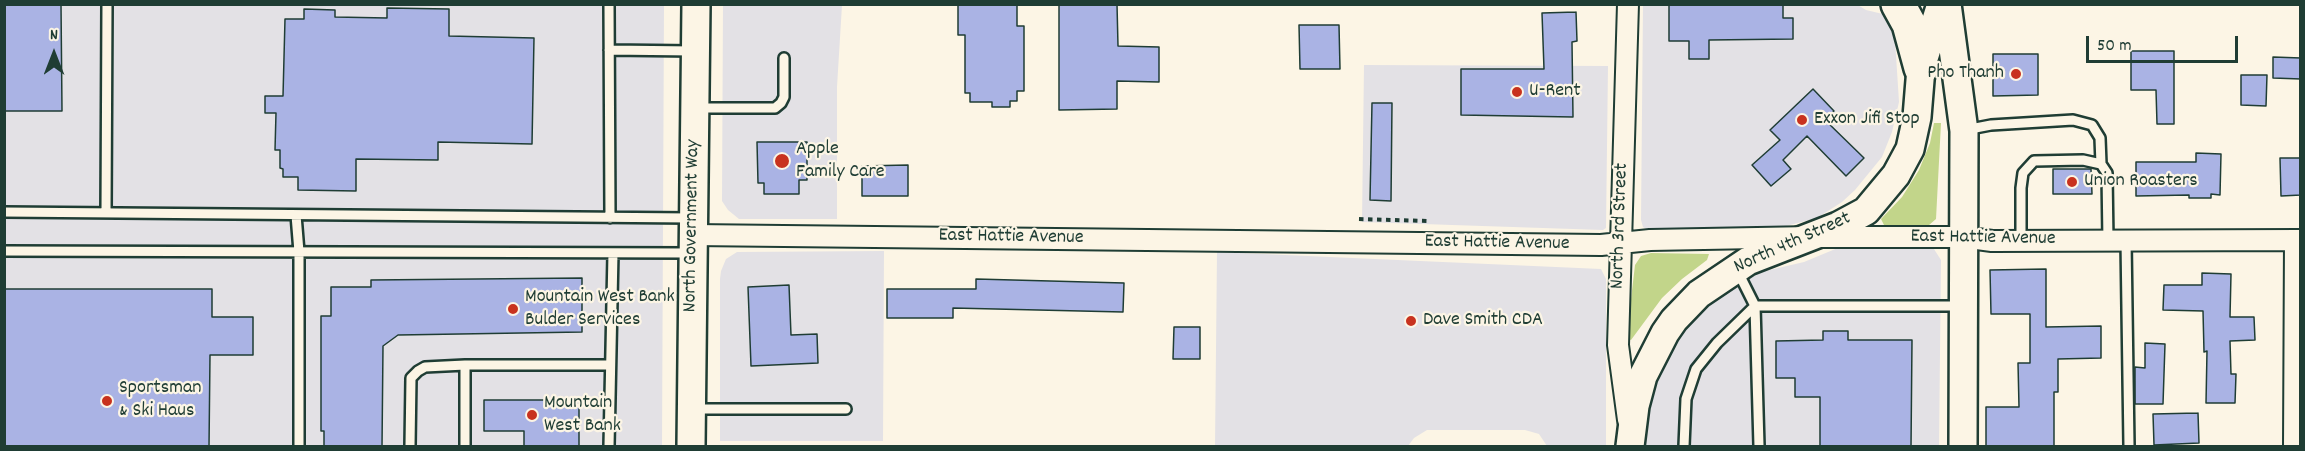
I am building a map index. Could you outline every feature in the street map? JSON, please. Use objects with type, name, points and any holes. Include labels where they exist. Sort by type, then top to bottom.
[{"type":"highway","points":[[1898,4],[1909,24],[1921,68]]},
{"type":"main road","name":"North Government Way","points":[[691,447],[696,4]]},
{"type":"main road","name":"North 4th Street","points":[[1630,442],[1643,376],[1665,333],[1699,294],[1736,268],[1762,254],[1838,226],[1866,211],[1896,175],[1910,149],[1915,128],[1921,68],[1941,4]]},
{"type":"main road","points":[[1947,4],[1964,130],[1963,447]]},
{"type":"street","name":"North 3rd Street","points":[[1628,4],[1618,345],[1630,442]]},
{"type":"street","name":"East Hattie Avenue","points":[[693,235],[1601,245],[1811,237],[1962,237],[1992,241],[2298,240]]},
{"type":"street","points":[[2294,447],[2298,240]]},
{"type":"lane","points":[[106,213],[107,4]]},
{"type":"lane","points":[[609,4],[610,218]]},
{"type":"lane","points":[[609,50],[695,51]]},
{"type":"lane","points":[[695,108],[775,108],[784,97],[784,58]]},
{"type":"lane","points":[[1964,130],[2073,120],[2092,125],[2100,138],[2101,164],[2107,173],[2117,241],[2129,447]]},
{"type":"lane","points":[[2021,241],[2021,188],[2024,173],[2034,162],[2083,160],[2101,164]]},
{"type":"lane","points":[[4,213],[610,218],[693,235]]},
{"type":"lane","points":[[296,215],[299,252],[299,447]]},
{"type":"lane","points":[[4,251],[613,253],[693,235]]},
{"type":"lane","points":[[609,447],[613,253]]},
{"type":"lane","points":[[1736,268],[1755,306],[1760,447]]},
{"type":"lane","points":[[1684,447],[1686,399],[1696,369],[1755,306],[1964,306]]},
{"type":"lane","points":[[465,365],[465,447]]},
{"type":"lane","points":[[410,447],[411,378],[426,367],[610,365]]},
{"type":"lane","points":[[691,409],[846,409]]},
{"type":"shaded area","points":[[1856,4],[1866,10],[1887,15],[1895,40],[1899,102],[1892,132],[1882,157],[1855,190],[1842,202],[1817,218],[1759,233],[1652,232],[1643,227],[1641,220],[1643,5]]},
{"type":"shaded area","points":[[4,5],[664,5],[662,446],[5,446]]},
{"type":"shaded area","points":[[723,5],[842,5],[837,87],[837,219],[739,219],[728,210],[722,201]]},
{"type":"shaded area","points":[[1364,65],[1608,66],[1606,228],[1603,230],[1362,222]]},
{"type":"shaded area","points":[[1845,245],[1932,246],[1941,260],[1939,446],[1643,446],[1649,403],[1656,380],[1679,337],[1693,319],[1718,297],[1761,272],[1804,262]]},
{"type":"shaded area","points":[[884,251],[883,441],[720,441],[720,279],[726,259],[737,252]]},
{"type":"shaded area","name":"Dave Smith CDA","points":[[1217,252],[1601,269],[1606,279],[1606,446],[1547,446],[1539,434],[1525,430],[1427,430],[1414,438],[1408,446],[1215,446]]},
{"type":"green space","points":[[1934,123],[1941,123],[1936,219],[1929,225],[1884,225],[1881,219],[1902,197],[1919,170],[1930,143]]},
{"type":"green space","points":[[1651,253],[1709,254],[1707,260],[1662,298],[1631,340],[1628,339],[1627,333],[1635,265],[1641,256]]},
{"type":"building","points":[[4,4],[61,4],[62,111],[4,111]]},
{"type":"building","points":[[1059,4],[1117,4],[1118,46],[1159,47],[1159,82],[1117,81],[1117,109],[1059,110]]},
{"type":"building","points":[[1669,4],[1783,4],[1783,18],[1793,18],[1793,39],[1709,40],[1709,59],[1689,59],[1689,41],[1669,41]]},
{"type":"building","points":[[958,5],[1017,5],[1017,26],[1024,26],[1024,91],[1017,91],[1017,101],[1010,101],[1010,107],[992,107],[992,102],[970,102],[970,93],[965,93],[965,35],[958,35]]},
{"type":"building","points":[[387,8],[449,9],[449,36],[534,38],[532,144],[438,142],[438,160],[356,159],[356,191],[298,190],[298,177],[283,177],[283,169],[280,168],[280,150],[275,150],[276,113],[265,113],[265,96],[283,96],[285,19],[304,19],[304,9],[335,10],[335,17],[387,18]]},
{"type":"building","name":"U-Rent","points":[[1576,12],[1577,41],[1572,42],[1573,117],[1461,115],[1461,69],[1544,69],[1542,13]]},
{"type":"building","points":[[1299,25],[1339,25],[1340,69],[1300,69]]},
{"type":"building","points":[[2131,51],[2174,51],[2174,124],[2157,124],[2156,90],[2131,90]]},
{"type":"building","name":"Pho Thanh","points":[[1993,54],[2038,54],[2038,95],[1993,96]]},
{"type":"building","points":[[2273,57],[2301,58],[2301,79],[2273,78]]},
{"type":"building","points":[[2241,75],[2267,75],[2266,106],[2241,105]]},
{"type":"building","points":[[1813,89],[1834,111],[1825,120],[1864,158],[1846,176],[1807,136],[1783,160],[1791,169],[1771,186],[1752,165],[1780,140],[1770,130]]},
{"type":"building","points":[[1372,103],[1392,103],[1391,201],[1370,200]]},
{"type":"building","name":"Apple Family Care","points":[[757,142],[807,142],[807,180],[799,180],[799,194],[764,194],[764,183],[758,183]]},
{"type":"building","points":[[2196,153],[2221,154],[2220,195],[2211,194],[2211,198],[2189,198],[2189,195],[2136,196],[2136,162],[2196,162]]},
{"type":"building","points":[[2280,158],[2301,158],[2301,195],[2281,196]]},
{"type":"building","points":[[908,165],[908,196],[862,196],[862,166]]},
{"type":"building","name":"Union Roasters","points":[[2053,169],[2091,169],[2092,194],[2053,194]]},
{"type":"building","points":[[2046,269],[2046,327],[2101,326],[2101,358],[2058,359],[2058,392],[2054,392],[2054,447],[1986,447],[1986,407],[2019,407],[2018,363],[2030,363],[2030,314],[1991,314],[1990,270]]},
{"type":"building","points":[[2202,273],[2231,274],[2230,317],[2254,317],[2255,340],[2230,341],[2231,374],[2236,374],[2235,403],[2206,403],[2207,351],[2204,352],[2203,311],[2163,310],[2164,285],[2202,285]]},
{"type":"building","points":[[582,278],[582,332],[398,335],[383,346],[382,447],[324,447],[324,431],[321,431],[321,316],[331,316],[331,287],[371,287],[371,280]]},
{"type":"building","points":[[976,279],[1124,283],[1123,312],[953,308],[953,318],[887,318],[887,289],[976,289]]},
{"type":"building","points":[[789,285],[791,335],[817,334],[818,363],[751,366],[748,287]]},
{"type":"building","name":"Sportsman & Ski Haus","points":[[4,289],[212,289],[212,317],[253,317],[253,355],[210,355],[209,447],[4,447]]},
{"type":"building","points":[[1174,327],[1200,327],[1200,359],[1173,359]]},
{"type":"building","points":[[1823,331],[1848,331],[1848,340],[1912,340],[1911,447],[1820,447],[1820,397],[1795,397],[1795,378],[1776,378],[1776,341],[1823,340]]},
{"type":"building","points":[[2145,343],[2165,344],[2163,404],[2135,404],[2135,367],[2145,368]]},
{"type":"building","name":"Mountain West Bank","points":[[484,400],[579,400],[579,447],[524,447],[524,431],[484,431]]},
{"type":"building","points":[[2198,413],[2199,443],[2154,445],[2153,414]]},
{"type":"place","name":"Pho Thanh","points":[[2016,74]]},
{"type":"place","name":"U-Rent","points":[[1517,92]]},
{"type":"place","name":"Exxon Jifi Stop","points":[[1802,120]]},
{"type":"place","name":"Apple Family Care","points":[[782,161]]},
{"type":"place","name":"Union Roasters","points":[[2072,182]]},
{"type":"place","name":"Mountain West Bank Bulder Services","points":[[513,309]]},
{"type":"place","name":"Dave Smith CDA","points":[[1411,321]]},
{"type":"place","name":"Sportsman & Ski Haus","points":[[107,401]]},
{"type":"place","name":"Mountain West Bank","points":[[532,415]]}]
